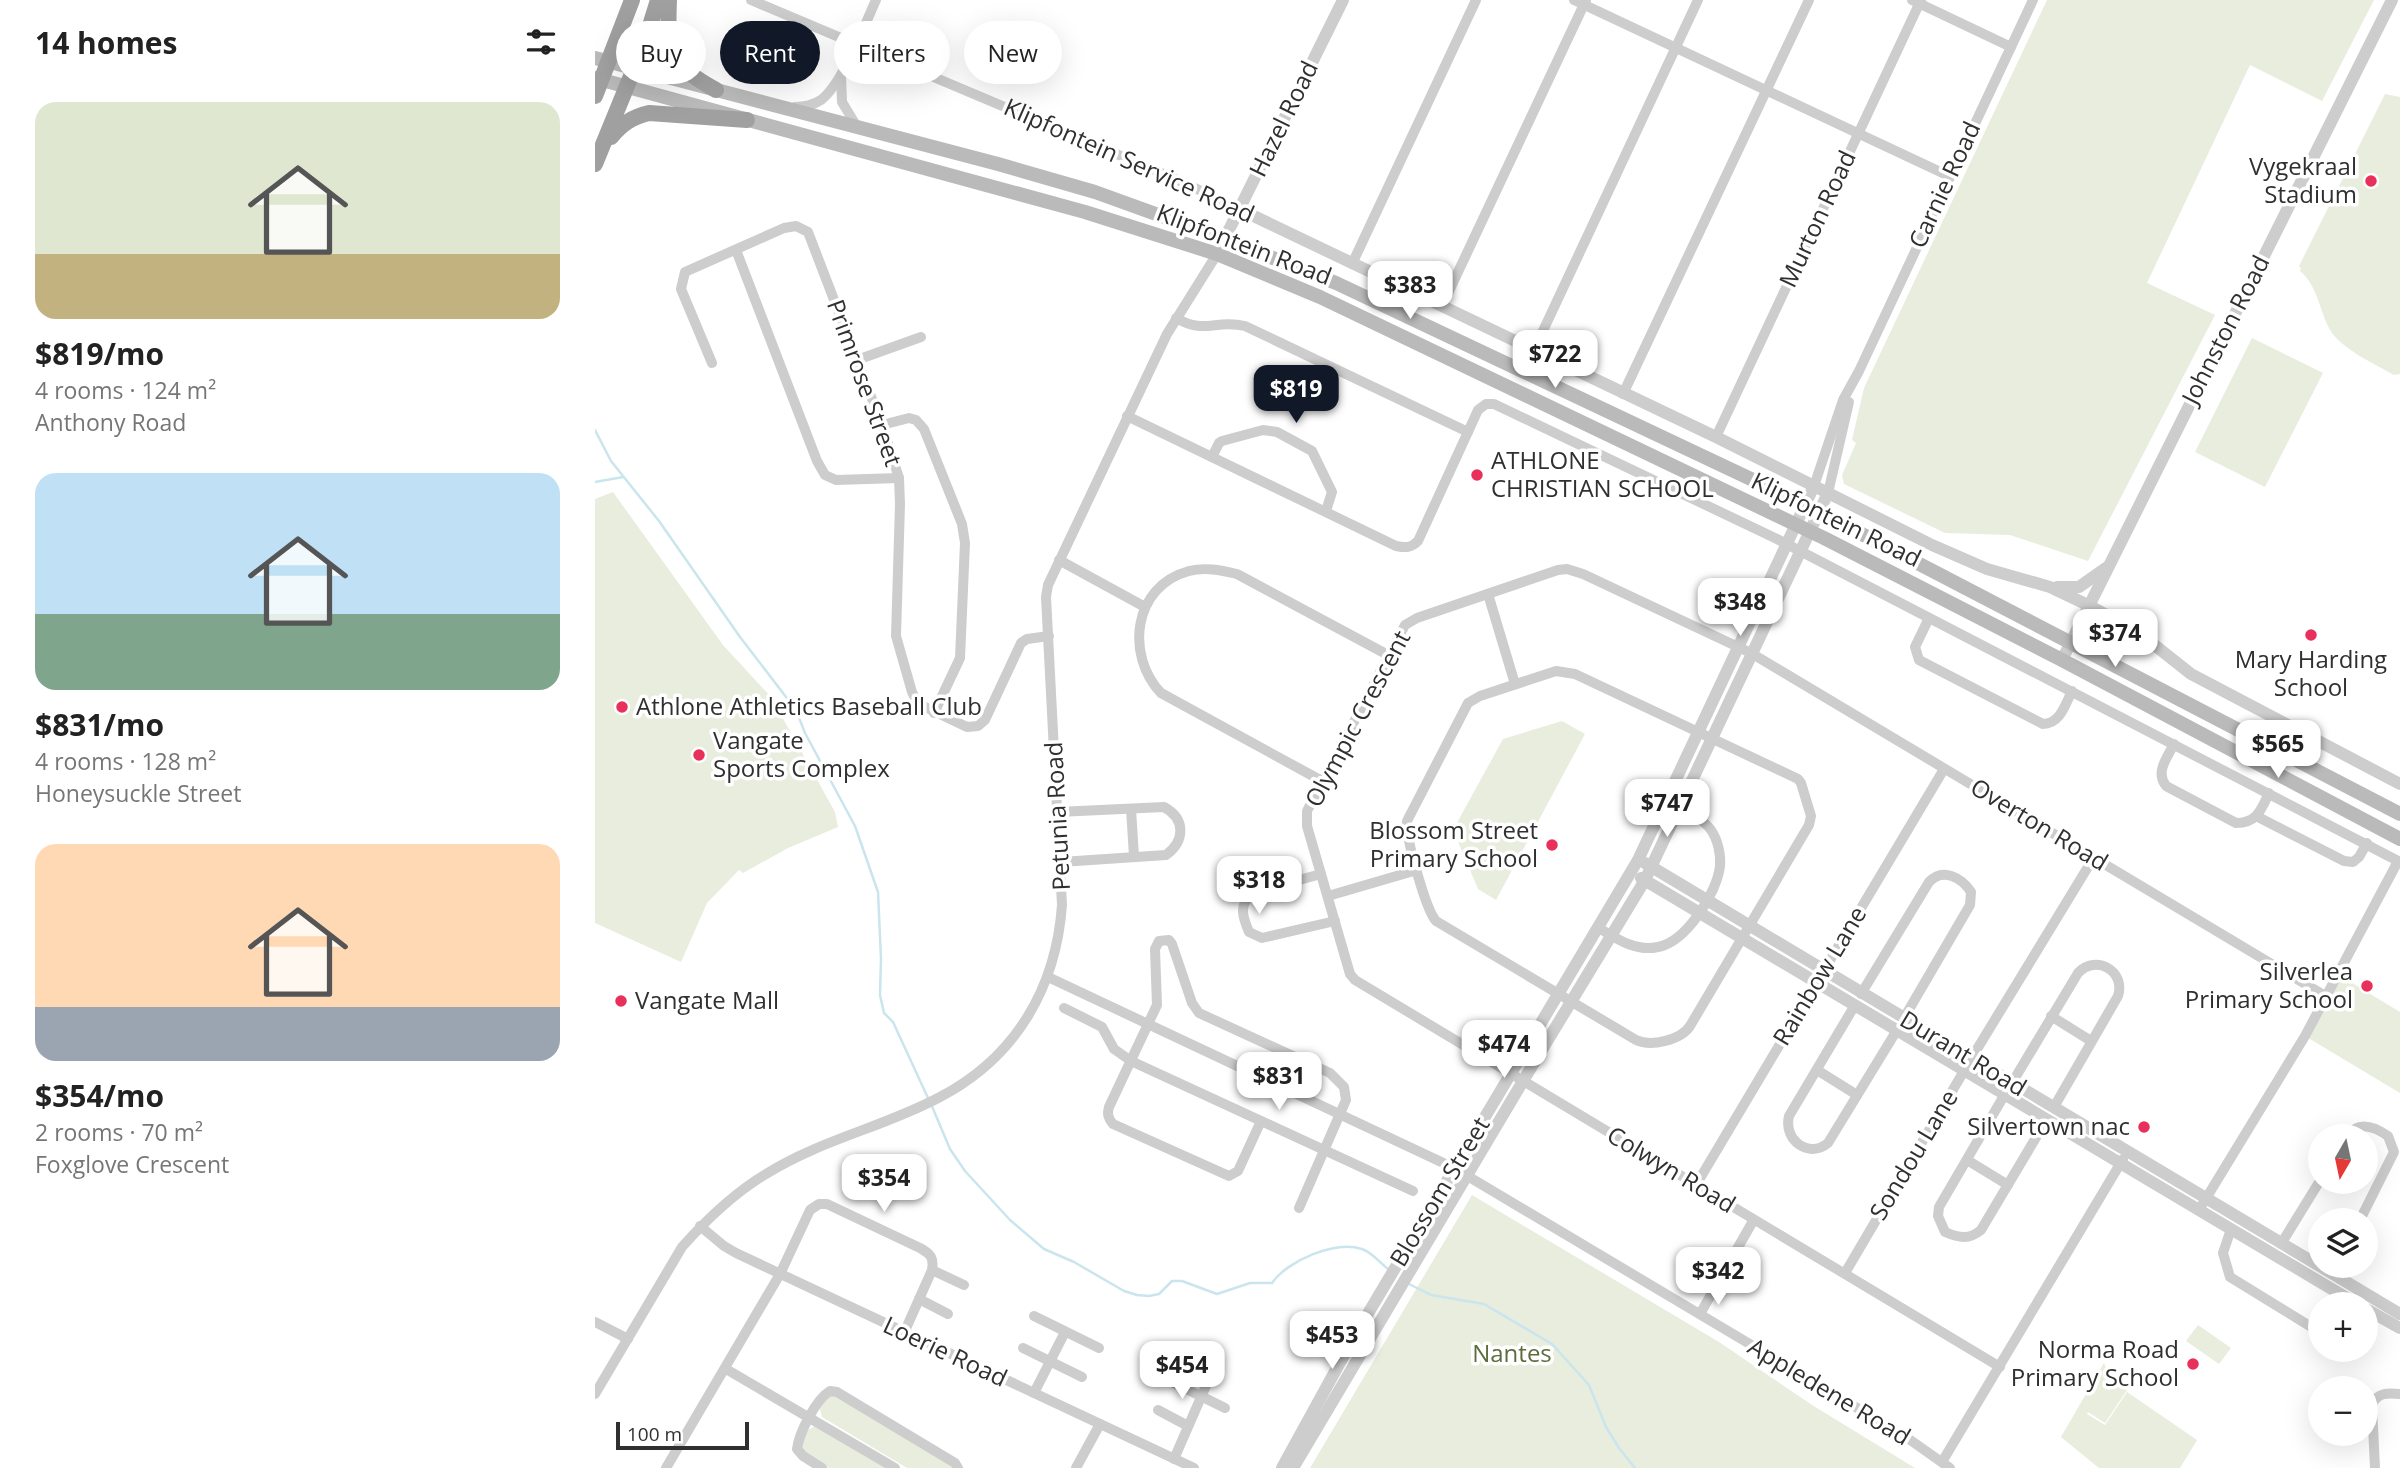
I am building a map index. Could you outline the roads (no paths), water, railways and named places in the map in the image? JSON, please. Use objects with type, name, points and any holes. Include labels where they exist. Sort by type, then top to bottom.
[{"type":"highway","points":[[595,96],[602,60],[632,0]]},
{"type":"highway","points":[[651,21],[658,0]]},
{"type":"highway","points":[[669,0],[667,31],[673,55],[690,74],[716,90]]},
{"type":"highway","points":[[598,158],[628,84]]},
{"type":"highway","points":[[598,158],[618,128],[638,116],[668,113],[718,120],[747,120]]},
{"type":"main road","name":"Klipfontein Road","points":[[598,79],[1085,212],[1217,254],[1320,297],[1803,528],[2062,660],[2400,839]]},
{"type":"main road","name":"Klipfontein Road","points":[[694,84],[1083,188],[1225,239],[1336,283],[1813,508],[2400,814]]},
{"type":"street","name":"Klipfontein Service Road","points":[[751,0],[834,35]]},
{"type":"street","points":[[866,21],[876,0]]},
{"type":"street","name":"Hazel Road","points":[[1217,254],[1343,0]]},
{"type":"street","points":[[1352,264],[1476,0]]},
{"type":"street","points":[[1534,350],[1698,0]]},
{"type":"street","points":[[1623,394],[1809,0]]},
{"type":"street","name":"Carnie Road","points":[[1813,508],[1814,486],[1843,400],[2033,0]]},
{"type":"street","name":"Johnston Road","points":[[2062,660],[2392,0]]},
{"type":"street","points":[[1442,306],[1581,1],[1949,176]]},
{"type":"street","points":[[1917,1],[2011,47]]},
{"type":"street","name":"Murton Road","points":[[1716,437],[1859,133],[1917,1]]},
{"type":"street","points":[[780,107],[806,107],[820,100],[834,82]]},
{"type":"street","points":[[841,84],[842,102],[857,127]]},
{"type":"street","name":"Klipfontein Service Road","points":[[950,84],[1178,180],[1716,437],[1932,545],[1987,569],[2050,587],[2090,606],[2138,632],[2199,679],[2400,784]]},
{"type":"street","name":"Primrose Street","points":[[712,363],[681,289],[685,272],[790,226],[808,232],[882,425],[899,478],[896,636],[916,700],[935,713],[967,727],[978,726],[985,720],[1021,643],[1027,639],[1049,636]]},
{"type":"street","points":[[737,250],[825,475],[837,480],[899,478]]},
{"type":"street","name":"Petunia Road","points":[[595,1394],[682,1247],[737,1194],[798,1157],[939,1098],[988,1064],[1013,1038],[1034,1006],[1048,977],[1061,928],[1063,890],[1046,597],[1048,584],[1176,318],[1217,254]]},
{"type":"street","points":[[1176,318],[1195,328],[1233,323],[1245,326],[1468,432]]},
{"type":"street","points":[[857,360],[921,337]]},
{"type":"street","name":"Carnie Road","points":[[1813,508],[1828,493],[1844,419],[1859,371]]},
{"type":"street","points":[[1127,416],[1326,510],[1396,547],[1405,548],[1418,541],[1481,406],[1494,404],[1800,551],[2399,861],[2327,997],[2203,1204]]},
{"type":"street","points":[[882,425],[909,418],[920,423],[925,429],[964,532],[960,658],[935,713]]},
{"type":"street","points":[[1212,457],[1222,441],[1263,430],[1277,432],[1306,447],[1316,456],[1332,492],[1326,510]]},
{"type":"street","name":"Blossom Street","points":[[1293,1468],[1467,1175],[1560,994],[1638,860],[1787,545],[1803,528],[1813,508]]},
{"type":"street","name":"Blossom Street","points":[[1282,1468],[1354,1337],[1454,1168],[1572,1002],[1645,880],[1800,551],[1803,528]]},
{"type":"street","points":[[1059,560],[1145,607]]},
{"type":"street","points":[[2050,587],[2079,587],[2111,565]]},
{"type":"street","points":[[1322,780],[1161,693],[1150,678],[1140,654],[1138,634],[1145,607],[1161,586],[1173,578],[1187,572],[1217,569],[1237,574],[1388,655]]},
{"type":"street","name":"Olympic Crescent","points":[[1517,1078],[1355,980],[1350,974],[1306,819],[1311,801],[1401,631],[1410,622],[1558,570],[1575,570],[1738,646]]},
{"type":"street","points":[[1488,594],[1515,684]]},
{"type":"street","points":[[1929,618],[1915,647],[1919,660],[2043,724],[2051,724],[2058,718],[2072,691]]},
{"type":"street","name":"Overton Road","points":[[1738,646],[2327,997]]},
{"type":"street","points":[[1556,671],[1565,671],[1798,779],[1811,816],[1809,825],[1690,1026],[1680,1035],[1643,1043],[1430,915],[1406,827],[1409,816],[1468,703],[1515,684],[1556,671]]},
{"type":"street","points":[[2174,744],[2161,771],[2161,779],[2166,786],[2236,823],[2245,823],[2258,817],[2269,793]]},
{"type":"street","name":"Rainbow Lane","points":[[1696,1185],[1944,769]]},
{"type":"street","points":[[1599,928],[1632,946],[1656,948],[1680,938],[1702,907],[1721,864],[1717,841],[1703,821],[1666,803]]},
{"type":"street","points":[[1058,812],[1164,807],[1173,812],[1180,822],[1181,837],[1176,848],[1166,855],[1061,862]]},
{"type":"street","points":[[1131,809],[1133,856]]},
{"type":"street","points":[[2258,817],[2344,861],[2353,862],[2367,843]]},
{"type":"street","name":"Sondou Lane","points":[[1845,1273],[2094,857]]},
{"type":"street","name":"Durant Road","points":[[1638,860],[1652,867],[1702,907]]},
{"type":"street","points":[[1328,896],[1417,870]]},
{"type":"street","name":"Durant Road","points":[[1631,872],[1702,907],[1858,999],[1897,1030],[1968,1064]]},
{"type":"street","points":[[1321,874],[1252,893],[1247,897],[1242,911],[1249,932],[1262,938],[1335,921]]},
{"type":"street","points":[[1897,1030],[1828,1143],[1823,1148],[1807,1149],[1794,1141],[1787,1123],[1789,1116],[1929,882],[1934,876],[1942,874],[1956,878],[1971,892],[1970,905],[1904,1018]]},
{"type":"street","points":[[1261,1121],[1238,1171],[1224,1176],[1109,1120],[1109,1107],[1159,1000],[1156,944],[1163,939],[1172,944],[1194,1009],[1329,1073],[1338,1080],[1346,1093],[1340,1116],[1299,1208]]},
{"type":"street","points":[[2046,1119],[1975,1236],[1957,1238],[1945,1232],[1938,1216],[1939,1207],[2051,1016],[2084,967],[2095,964],[2114,972],[2120,982],[2118,996],[2054,1107]]},
{"type":"street","name":"Appledene Road","points":[[1048,977],[1467,1175],[1906,1437],[1946,1465]]},
{"type":"street","name":"Durant Road","points":[[1858,999],[1904,1018],[2008,1089],[2046,1119],[2124,1158],[2203,1204],[2281,1244],[2340,1292]]},
{"type":"street","points":[[1064,1008],[1102,1027],[1114,1049],[1131,1061],[1413,1191]]},
{"type":"street","points":[[2051,1016],[2091,1041]]},
{"type":"street","points":[[1817,1070],[1857,1095]]},
{"type":"street","name":"Colwyn Road","points":[[1517,1078],[2000,1367]]},
{"type":"street","name":"Durant Road","points":[[2008,1089],[2054,1107],[2124,1158]]},
{"type":"street","points":[[2378,1130],[2388,1136],[2394,1152],[2378,1184]]},
{"type":"street","points":[[1946,1465],[2000,1367],[2124,1158]]},
{"type":"street","points":[[1967,1160],[2008,1185]]},
{"type":"street","points":[[2281,1244],[2312,1194]]},
{"type":"street","points":[[666,1468],[781,1274],[807,1215],[819,1204],[827,1204],[928,1252],[934,1261],[904,1333]]},
{"type":"street","name":"Durant Road","points":[[2203,1204],[2231,1229],[2308,1265]]},
{"type":"street","points":[[1700,1314],[1753,1221]]},
{"type":"street","name":"Loerie Road","points":[[701,1226],[724,1246],[781,1274],[1100,1424],[1176,1463],[1194,1468]]},
{"type":"street","points":[[2231,1229],[2224,1253],[2230,1277],[2308,1325]]},
{"type":"street","points":[[932,1270],[964,1285]]},
{"type":"street","name":"Durant Road","points":[[2347,1278],[2400,1314]]},
{"type":"street","points":[[919,1298],[948,1314]]},
{"type":"street","points":[[1034,1316],[1098,1348]]},
{"type":"street","name":"Durant Road","points":[[2378,1317],[2400,1328]]},
{"type":"street","points":[[595,1322],[628,1339]]},
{"type":"street","points":[[1034,1394],[1065,1332]]},
{"type":"street","points":[[1354,1337],[1367,1345]]},
{"type":"street","points":[[1023,1348],[1082,1377]]},
{"type":"street","points":[[1176,1463],[1188,1426],[1219,1356]]},
{"type":"street","points":[[726,1368],[895,1468]]},
{"type":"street","points":[[1170,1381],[1225,1408]]},
{"type":"street","points":[[822,1468],[803,1457],[797,1449],[798,1439],[823,1394],[830,1391],[837,1392],[955,1463],[958,1468]]},
{"type":"street","points":[[2375,1468],[2372,1405],[2382,1394],[2400,1394]]},
{"type":"street","points":[[1158,1410],[1188,1426]]},
{"type":"street","points":[[1076,1468],[1100,1424]]},
{"type":"waterway","points":[[595,430],[611,461],[659,521],[740,637],[796,710],[805,733],[855,826],[878,892],[880,995],[884,1013],[893,1022],[928,1098]]},
{"type":"waterway","points":[[595,482],[623,477]]},
{"type":"waterway","points":[[931,1104],[950,1149],[965,1171],[1010,1220],[1044,1249],[1074,1262],[1124,1291],[1149,1296],[1159,1294],[1172,1281],[1182,1281],[1217,1294],[1250,1283],[1272,1283],[1300,1260],[1339,1247],[1362,1249],[1388,1269]]},
{"type":"waterway","points":[[1407,1283],[1431,1295],[1484,1304],[1552,1344],[1589,1385],[1606,1427],[1635,1468]]},
{"type":"place","name":"Vygekraal Stadium","points":[[2371,181]]},
{"type":"place","name":"ATHLONE CHRISTIAN SCHOOL","points":[[1477,475]]},
{"type":"place","name":"Mary Harding School","points":[[2311,635]]},
{"type":"place","name":"Athlone Athletics Baseball Club","points":[[622,707]]},
{"type":"place","name":"Vangate Sports Complex","points":[[699,755]]},
{"type":"place","name":"Blossom Street Primary School","points":[[1552,845]]},
{"type":"place","name":"Silverlea Primary School","points":[[2367,986]]},
{"type":"place","name":"Vangate Mall","points":[[621,1001]]},
{"type":"place","name":"Silvertown nac","points":[[2144,1127]]},
{"type":"place","name":"Norma Road Primary School","points":[[2193,1364]]},
{"type":"park label","name":"Nantes","points":[[1512,1354]]}]
